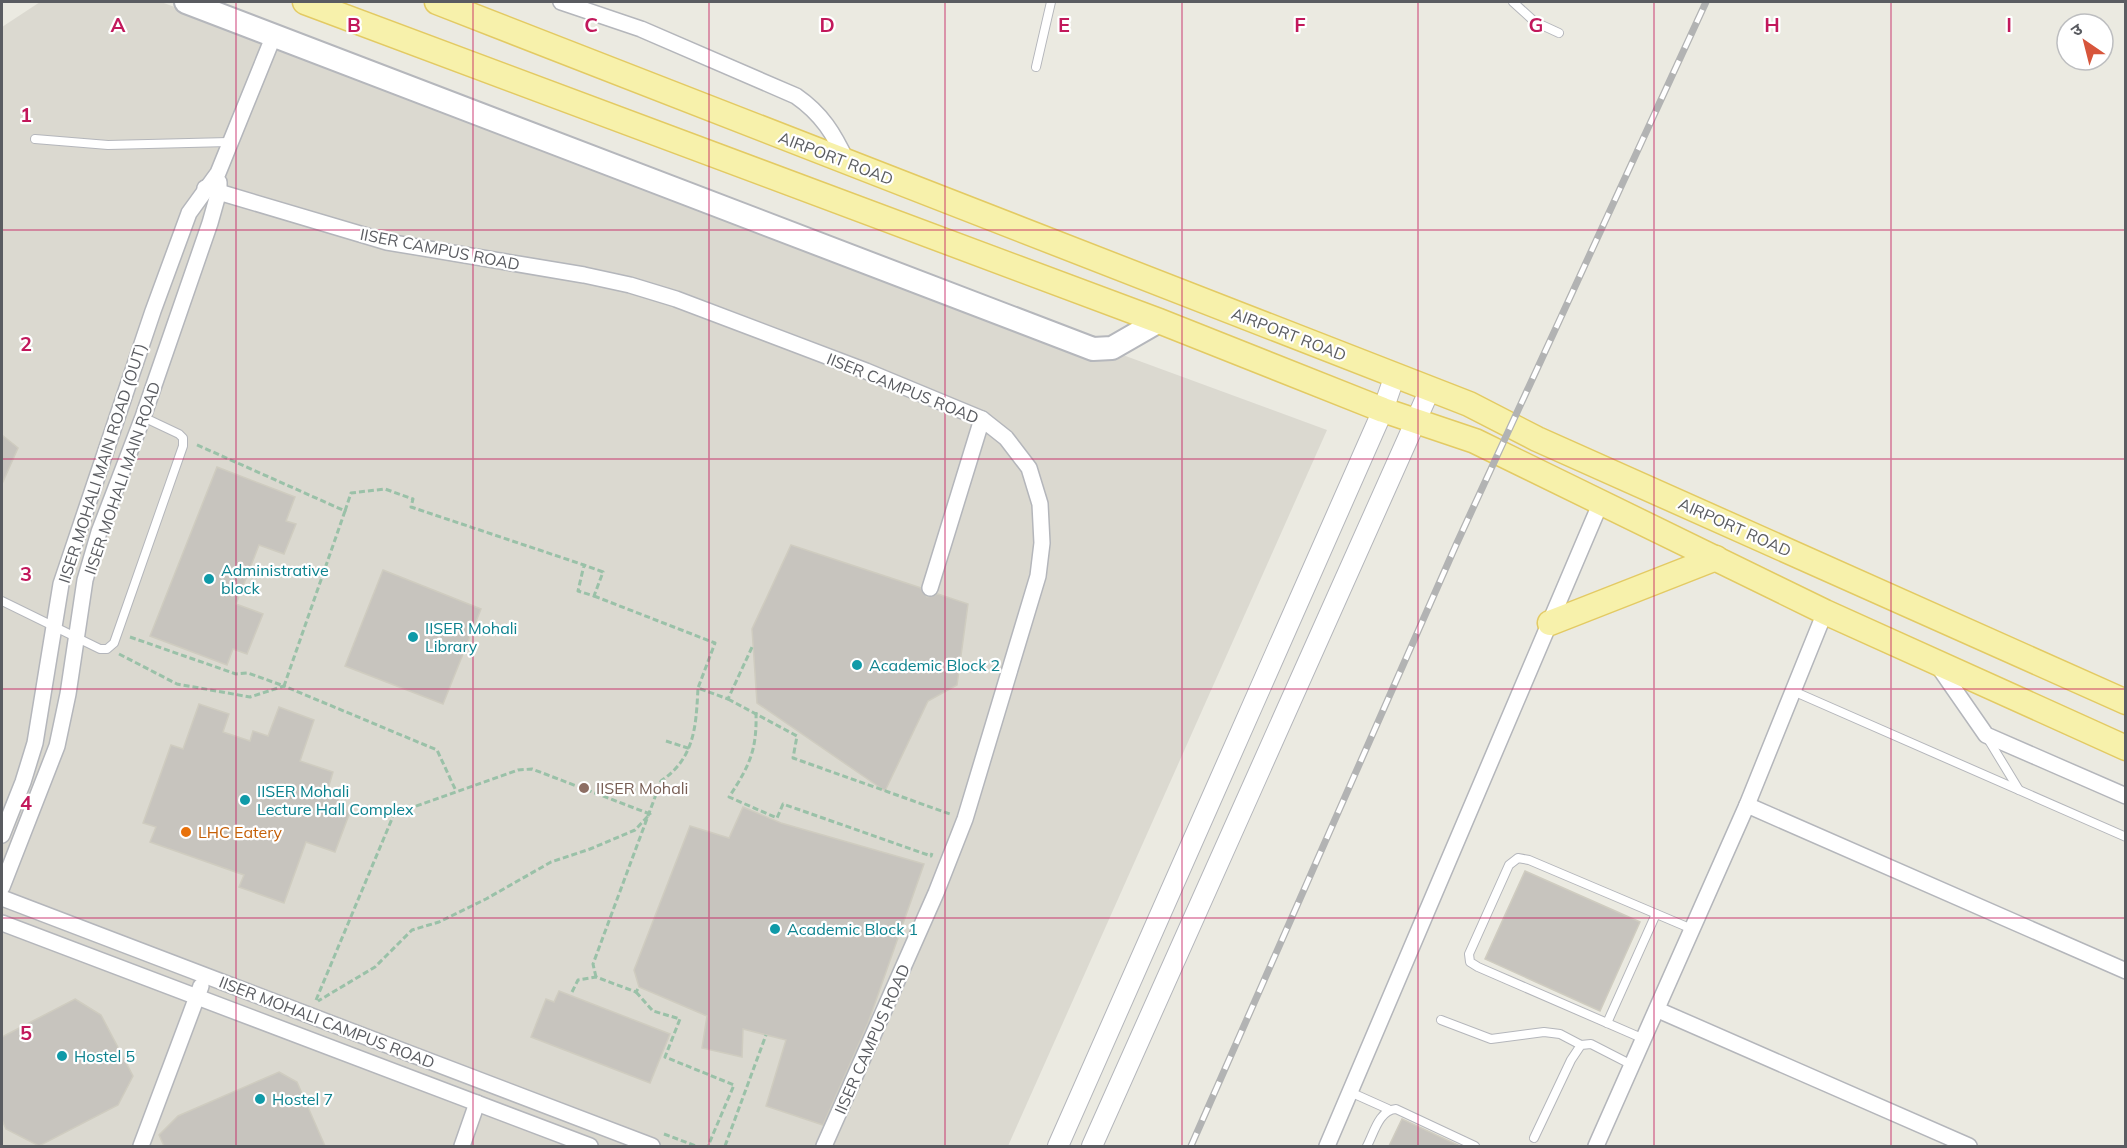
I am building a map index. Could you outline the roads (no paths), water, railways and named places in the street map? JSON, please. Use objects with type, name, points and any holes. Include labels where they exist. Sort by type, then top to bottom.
[{"type":"main road","points":[[186,2],[1093,349],[1112,348],[1159,321]]},
{"type":"main road","points":[[305,2],[1159,321],[1383,410],[1476,441],[1826,612],[2126,748]]},
{"type":"main road","name":"AIRPORT ROAD","points":[[437,2],[1431,389],[2126,702]]},
{"type":"main road","points":[[1550,623],[1716,558]]},
{"type":"street","points":[[561,2],[641,29],[796,96],[816,109],[832,132],[847,162]]},
{"type":"street","points":[[230,142],[246,109],[274,35]]},
{"type":"street","name":"IISER MOHALI MAIN ROAD","points":[[2,888],[57,746],[68,694],[85,580],[99,532],[143,417],[212,190],[230,142]]},
{"type":"street","name":"IISER CAMPUS ROAD","points":[[212,190],[387,242],[584,275],[630,285],[676,299],[866,371],[982,419],[1006,438],[1029,468],[1040,504],[1042,543],[1038,576],[965,819],[936,893],[824,1146]]},
{"type":"street","name":"IISER MOHALI MAIN ROAD (OUT)","points":[[2,835],[36,743],[61,584],[70,554],[189,213],[212,190]]},
{"type":"street","points":[[1058,1146],[1383,410],[1395,375]]},
{"type":"street","points":[[1092,1146],[1415,420],[1431,389]]},
{"type":"street","points":[[930,588],[982,419]]},
{"type":"street","points":[[1327,1146],[1601,502]]},
{"type":"street","points":[[1596,1146],[1747,805],[1826,612]]},
{"type":"street","points":[[1935,663],[1986,735],[2126,796]]},
{"type":"street","points":[[1747,805],[2126,971]]},
{"type":"street","name":"IISER MOHALI CAMPUS ROAD","points":[[2,898],[652,1146]]},
{"type":"street","name":"IISER MOHALI CAMPUS ROAD","points":[[2,923],[590,1146]]},
{"type":"street","points":[[141,1146],[204,976]]},
{"type":"street","points":[[1658,1010],[1969,1146]]},
{"type":"street","points":[[462,1146],[477,1103]]},
{"type":"lane","points":[[1036,67],[1051,2]]},
{"type":"lane","points":[[1513,2],[1535,22],[1559,33]]},
{"type":"lane","points":[[35,140],[108,145],[230,142]]},
{"type":"lane","points":[[2,602],[76,635],[100,649],[107,649],[119,633],[183,446],[183,438],[143,417]]},
{"type":"lane","points":[[1793,691],[2126,837]]},
{"type":"lane","points":[[1986,735],[2020,791]]},
{"type":"lane","points":[[1644,1039],[1470,962],[1469,954],[1509,865],[1518,858],[1529,860],[1693,929]]},
{"type":"lane","points":[[1607,1023],[1656,914]]},
{"type":"lane","points":[[1441,1020],[1491,1039],[1544,1032],[1560,1034],[1581,1045],[1591,1044],[1632,1065]]},
{"type":"lane","points":[[1534,1138],[1571,1060],[1581,1045]]},
{"type":"lane","points":[[1350,1092],[1388,1110],[1396,1109],[1475,1146]]},
{"type":"lane","points":[[1367,1146],[1382,1115],[1388,1110]]},
{"type":"railway","points":[[1191,1146],[1456,545],[1706,2]]},
{"type":"place","name":"Administrative block","points":[[209,579]]},
{"type":"place","name":"IISER Mohali Library","points":[[413,637]]},
{"type":"place","name":"Academic Block 2","points":[[857,665]]},
{"type":"place","name":"IISER Mohali","points":[[584,788]]},
{"type":"place","name":"IISER Mohali Lecture Hall Complex","points":[[245,800]]},
{"type":"place","name":"LHC Eatery","points":[[186,832]]},
{"type":"place","name":"Academic Block 1","points":[[775,929]]},
{"type":"place","name":"Hostel 5","points":[[62,1056]]},
{"type":"place","name":"Hostel 7","points":[[260,1099]]}]
